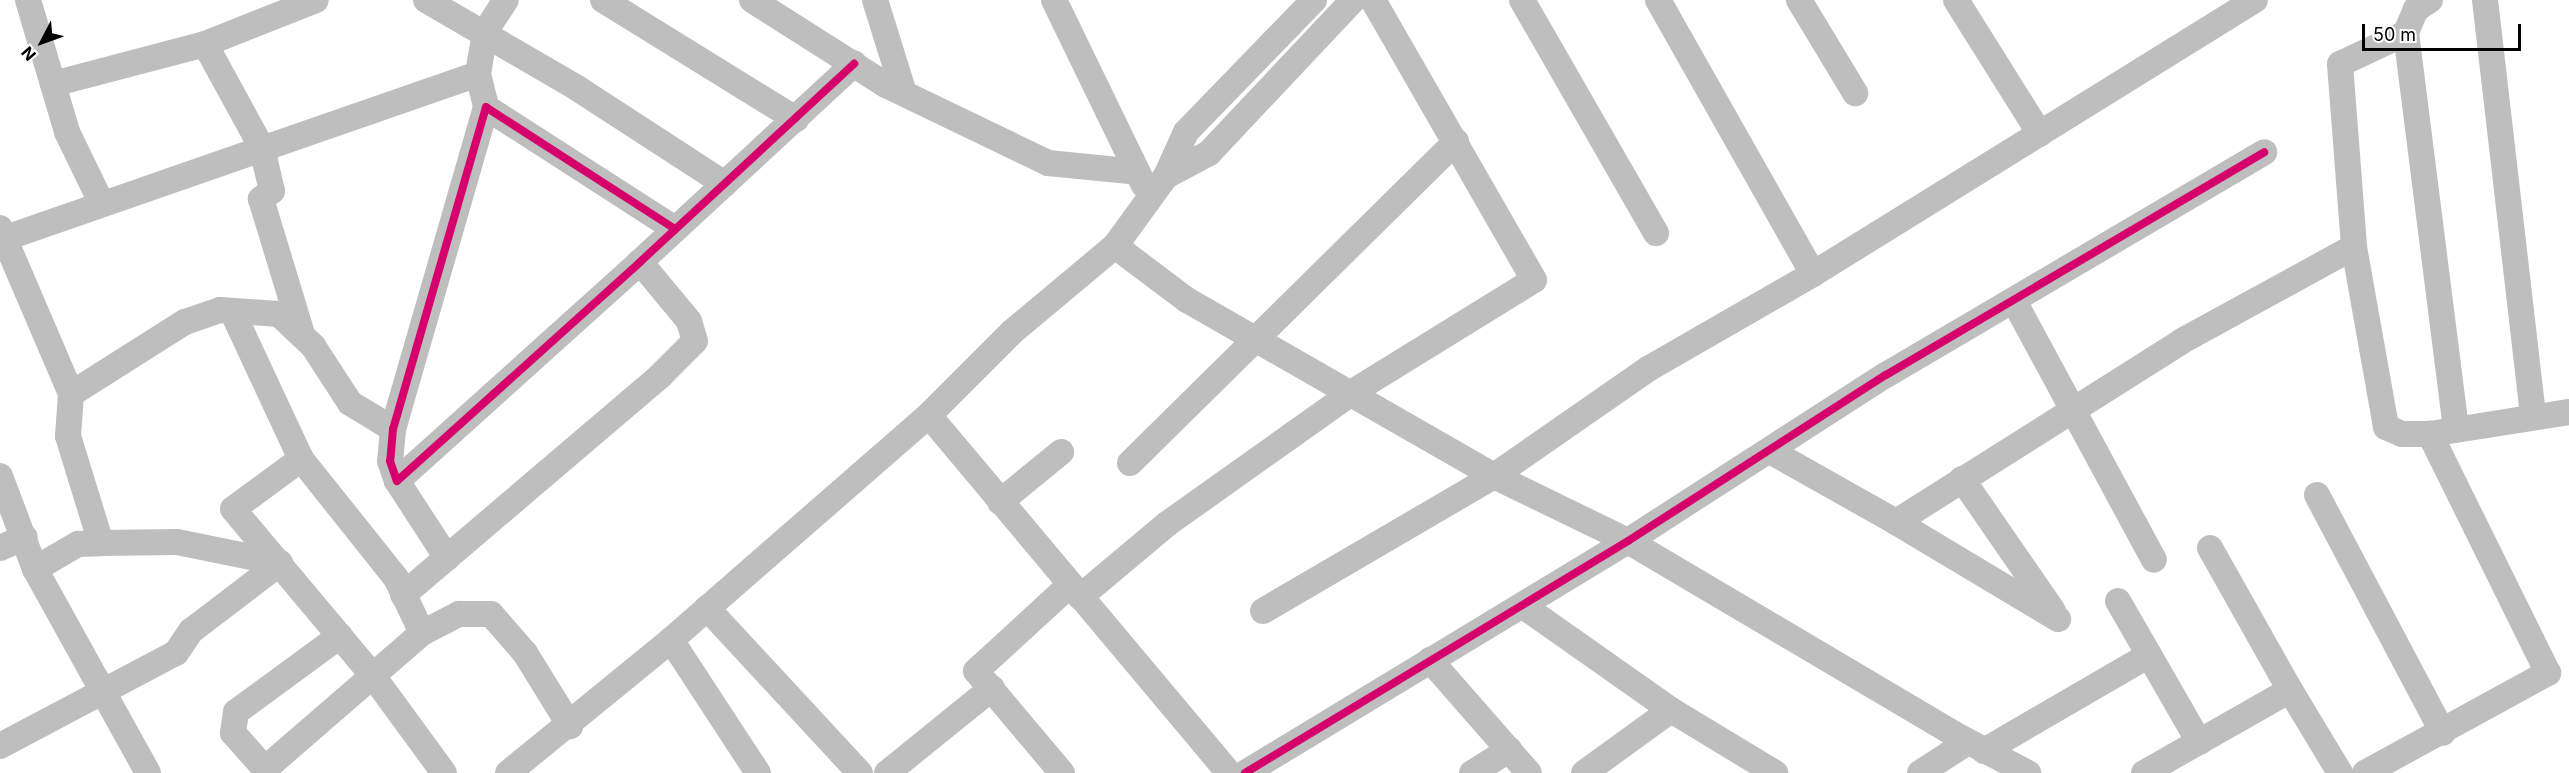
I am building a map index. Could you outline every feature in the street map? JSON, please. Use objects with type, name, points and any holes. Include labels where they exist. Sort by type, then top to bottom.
[{"type":"street","points":[[28,0],[67,132],[102,204]]},
{"type":"street","points":[[53,84],[205,44],[316,0]]},
{"type":"street","points":[[426,0],[485,32],[725,184]]},
{"type":"street","points":[[447,558],[397,481],[390,461],[393,429],[486,107],[478,74],[485,32],[506,0]]},
{"type":"street","points":[[603,0],[796,119]]},
{"type":"street","points":[[752,0],[904,93],[1048,163],[1138,172]]},
{"type":"street","points":[[875,0],[904,93]]},
{"type":"street","points":[[1054,0],[1150,196]]},
{"type":"street","points":[[508,773],[570,726],[671,640],[929,415],[1012,332],[1115,246],[1166,176],[1186,132],[1314,0]]},
{"type":"street","points":[[1166,176],[1209,153],[1353,0]]},
{"type":"street","points":[[1062,773],[976,671],[1075,591],[1351,393],[1534,280],[1373,0]]},
{"type":"street","points":[[1522,0],[1656,233]]},
{"type":"street","points":[[1658,0],[1813,274]]},
{"type":"street","points":[[1799,0],[1855,93]]},
{"type":"street","points":[[1956,0],[2040,134]]},
{"type":"street","points":[[1263,611],[1494,476],[1648,369],[1813,274],[2255,0]]},
{"type":"street","points":[[2430,0],[2416,9],[2406,33],[2456,428]]},
{"type":"street","points":[[2485,0],[2533,416]]},
{"type":"street","points":[[2406,33],[2340,64],[2354,248],[2386,427],[2402,434],[2430,434],[2456,428],[2569,412]]},
{"type":"street","points":[[205,44],[262,148],[272,192],[261,199],[303,337]]},
{"type":"street","points":[[397,481],[640,262],[854,64]]},
{"type":"street","points":[[101,543],[68,436],[71,394],[1,236],[102,204],[478,74]]},
{"type":"street","points":[[486,107],[675,229]]},
{"type":"street","points":[[1130,463],[1262,339],[1456,142]]},
{"type":"street","points":[[1245,773],[1628,541],[1886,375],[2264,152]]},
{"type":"street","points":[[1115,246],[1188,300],[1262,339],[1494,476],[1628,541],[1976,746],[2028,773]]},
{"type":"street","points":[[1896,522],[2069,409],[2290,279],[2354,248]]},
{"type":"street","points":[[403,595],[695,341],[688,321],[640,262]]},
{"type":"street","points":[[2014,301],[2069,409],[2154,560]]},
{"type":"street","points":[[71,394],[185,322],[232,311],[279,314],[303,337],[350,403],[393,429]]},
{"type":"street","points":[[232,311],[301,459],[396,578],[423,633]]},
{"type":"street","points":[[929,415],[1229,773]]},
{"type":"street","points":[[2365,773],[2444,733],[2548,673],[2430,434]]},
{"type":"street","points":[[1770,451],[1896,522],[2058,619],[1962,479]]},
{"type":"street","points":[[1000,501],[1061,452]]},
{"type":"street","points":[[301,459],[233,509],[373,676],[444,773]]},
{"type":"street","points":[[0,476],[25,537],[35,569],[100,693],[148,773]]},
{"type":"street","points":[[2317,495],[2444,733]]},
{"type":"street","points":[[0,548],[25,537]]},
{"type":"street","points":[[35,569],[78,544],[101,543],[177,542],[280,563]]},
{"type":"street","points":[[2210,548],[2340,773]]},
{"type":"street","points":[[0,746],[176,653],[191,631],[280,563]]},
{"type":"street","points":[[2118,601],[2199,742]]},
{"type":"street","points":[[1522,606],[1671,710],[1775,773]]},
{"type":"street","points":[[707,608],[860,773]]},
{"type":"street","points":[[340,636],[236,712],[233,733],[265,769],[423,633],[459,614],[491,614],[525,653],[570,726]]},
{"type":"street","points":[[671,640],[758,773]]},
{"type":"street","points":[[1920,773],[2149,655]]},
{"type":"street","points":[[1430,660],[1529,773]]},
{"type":"street","points":[[887,773],[992,688]]},
{"type":"street","points":[[2144,773],[2290,690]]},
{"type":"street","points":[[1584,773],[1671,710]]},
{"type":"street","points":[[1472,773],[1509,750]]},
{"type":"cycle path","points":[[675,229],[486,107],[393,429],[390,461],[397,481],[640,262],[854,64]]},
{"type":"cycle path","points":[[1245,773],[1628,541],[1886,375],[2264,152]]}]
